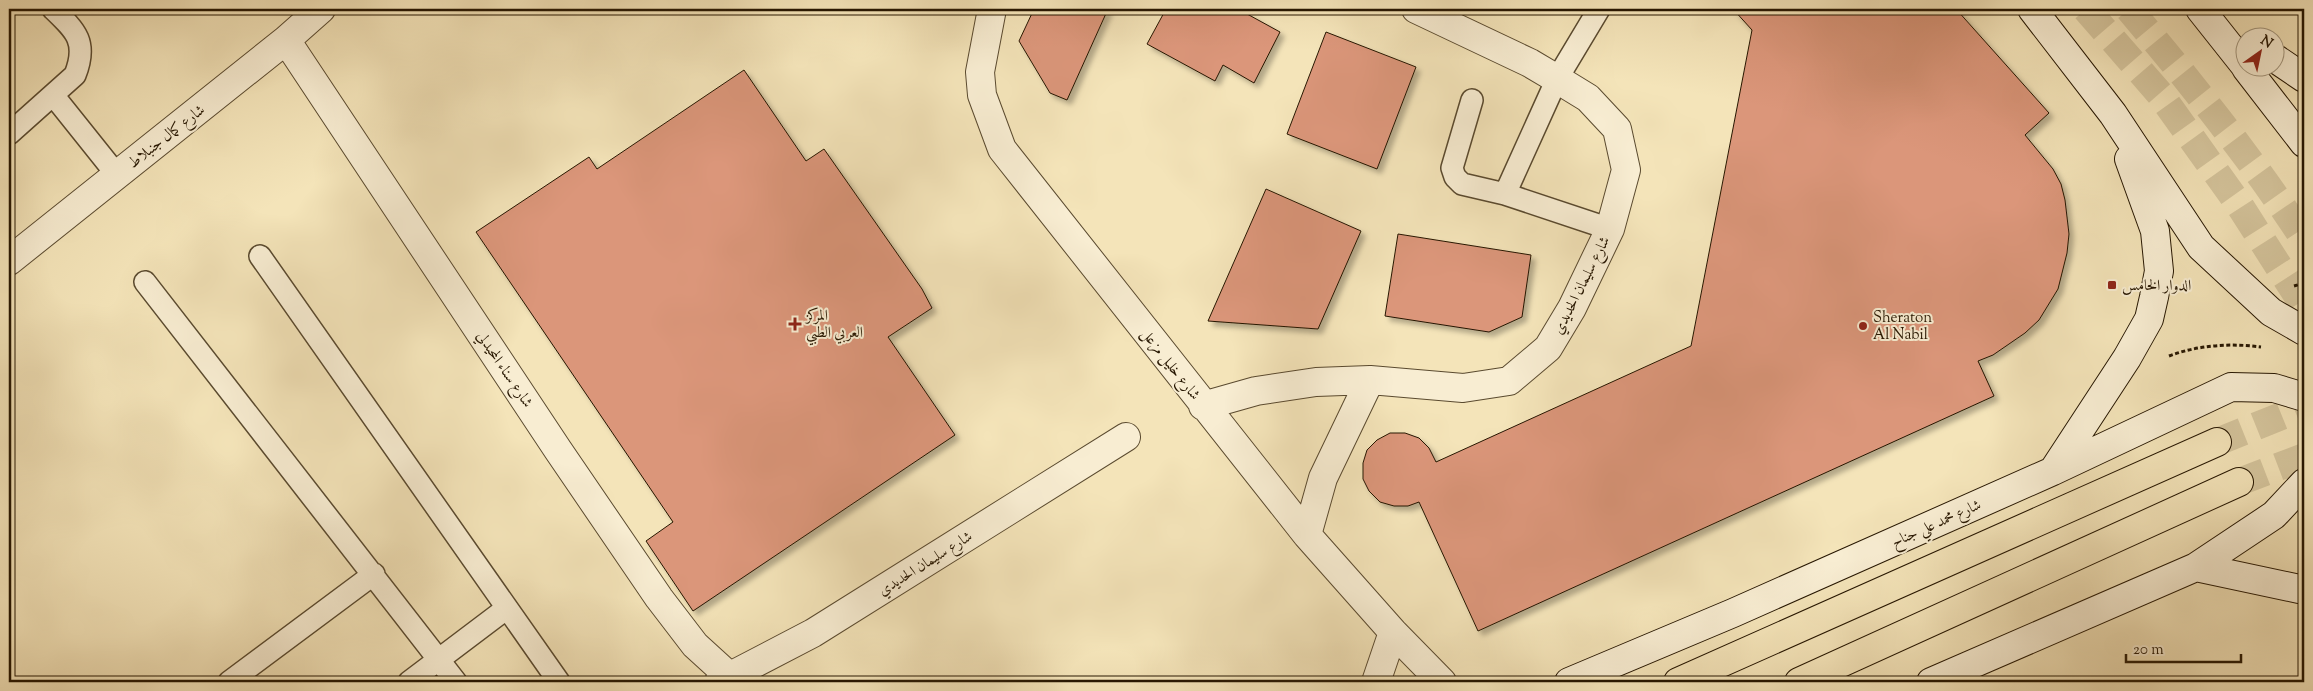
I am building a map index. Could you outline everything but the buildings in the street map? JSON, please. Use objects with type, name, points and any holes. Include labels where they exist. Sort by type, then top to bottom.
[{"type":"main road","points":[[1678,682],[2217,442]]},
{"type":"main road","points":[[1799,682],[2239,482]]},
{"type":"street","name":"شارع كمال جنبلاط","points":[[9,261],[286,40],[321,9]]},
{"type":"street","name":"شارع خليل مزعل","points":[[992,9],[980,72],[982,95],[1002,149],[1203,406],[1307,535],[1393,632],[1442,682]]},
{"type":"street","name":"شارع سليمان الحديدي","points":[[1203,406],[1256,391],[1316,382],[1370,380],[1463,388],[1509,380],[1548,348],[1572,308],[1610,229],[1626,170],[1617,129],[1588,98],[1557,79],[1416,9]]},
{"type":"street","points":[[2032,9],[2113,114],[2200,247],[2271,312],[2304,331]]},
{"type":"street","points":[[2200,9],[2236,54]]},
{"type":"street","points":[[2208,9],[2236,30]]},
{"type":"street","name":"شارع سناء المحيدلي","points":[[286,40],[617,538],[695,645],[730,680]]},
{"type":"street","points":[[2286,66],[2304,78]]},
{"type":"street","points":[[2254,78],[2304,143]]},
{"type":"street","points":[[2053,471],[2127,358],[2149,319],[2159,271],[2155,231],[2113,114]]},
{"type":"street","points":[[1307,535],[1323,478],[1370,380]]},
{"type":"street","name":"شارع محمد علي جناح","points":[[1569,682],[1733,613],[2053,471],[2231,387],[2274,388],[2304,397]]},
{"type":"street","name":"شارع سليمان الحديدي","points":[[730,680],[813,634],[1126,437]]},
{"type":"street","points":[[1931,682],[2196,567],[2274,515],[2304,483]]},
{"type":"street","points":[[2196,567],[2304,590]]},
{"type":"street","points":[[1376,682],[1393,632]]},
{"type":"lane","points":[[9,134],[75,75],[81,53],[76,31],[53,9]]},
{"type":"lane","points":[[1505,194],[1557,79],[1599,9]]},
{"type":"lane","points":[[53,95],[117,175]]},
{"type":"lane","points":[[1472,100],[1452,168],[1454,177],[1462,184],[1505,194],[1610,229]]},
{"type":"lane","points":[[260,256],[559,682]]},
{"type":"lane","points":[[145,282],[374,574],[456,682]]},
{"type":"lane","points":[[229,682],[374,574]]},
{"type":"lane","points":[[409,682],[507,608]]},
{"type":"path","points":[[2164,358],[2202,348],[2224,345],[2269,348]]},
{"type":"tunnel","points":[[2086,9],[2160,94],[2240,206],[2304,306]]},
{"type":"tunnel","points":[[2129,9],[2220,121],[2304,239]]},
{"type":"tunnel","points":[[2217,442],[2304,407]]},
{"type":"tunnel","points":[[2239,482],[2304,457]]},
{"type":"place","name":"الدوار الخامس","points":[[2112,285]]},
{"type":"place","name":"المركز العربي الطبي","points":[[795,324]]},
{"type":"place","name":"Sheraton Al Nabil","points":[[1863,326]]}]
